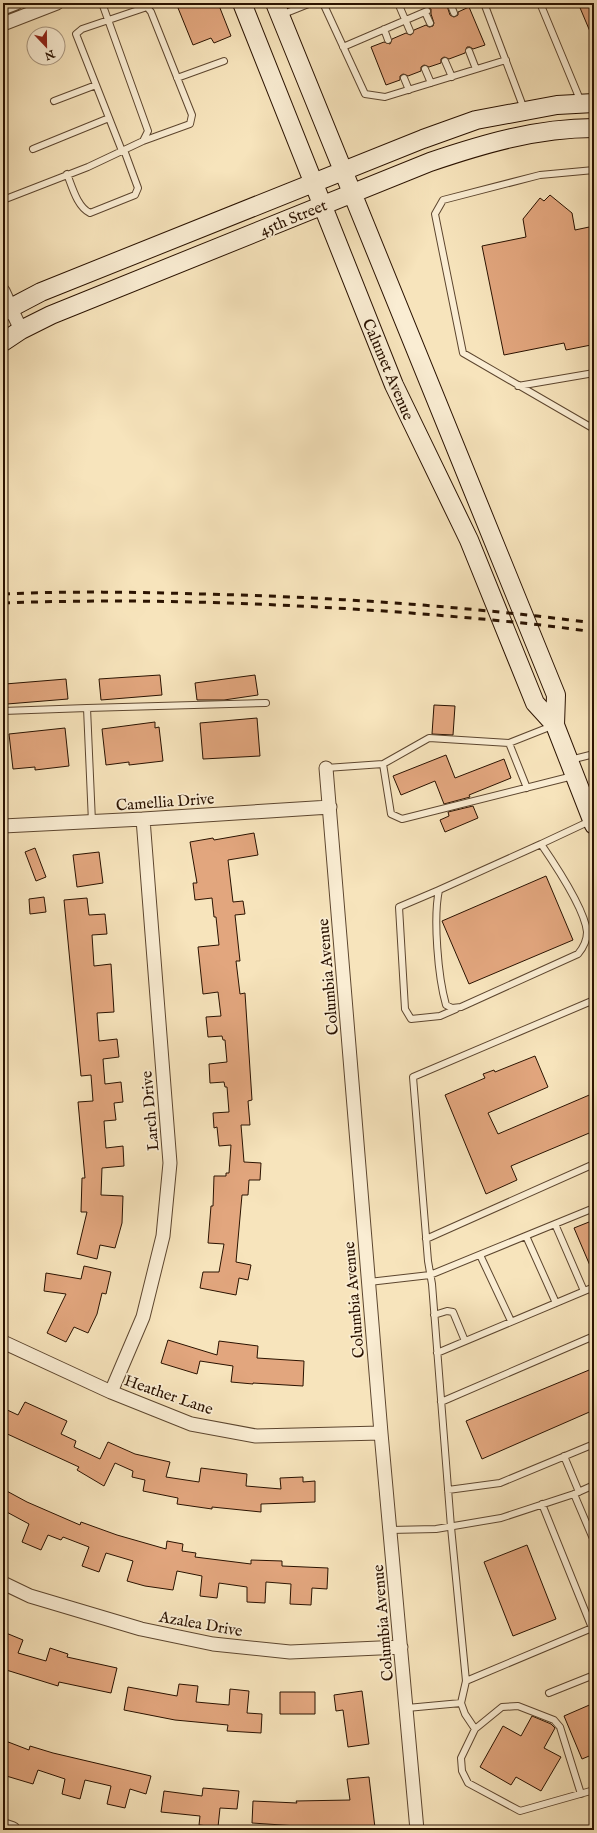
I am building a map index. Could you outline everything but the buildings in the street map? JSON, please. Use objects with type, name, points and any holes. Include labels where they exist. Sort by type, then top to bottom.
[{"type":"main road","name":"Calumet Avenue","points":[[242,3],[394,384],[469,540],[535,703],[555,725],[593,823]]},
{"type":"main road","name":"Calumet Avenue","points":[[278,9],[556,695],[555,725]]},
{"type":"main road","name":"45th Street","points":[[6,310],[48,289],[314,183],[343,170],[476,120],[525,110],[588,103]]},
{"type":"main road","name":"45th Street","points":[[3,342],[21,330],[51,315],[430,162],[482,144],[534,133],[594,128]]},
{"type":"street","points":[[3,8],[16,3]]},
{"type":"street","points":[[3,24],[57,3]]},
{"type":"street","points":[[3,291],[6,310],[21,330]]},
{"type":"street","name":"Columbia Avenue","points":[[326,768],[381,1432],[417,1830]]},
{"type":"street","name":"Camellia Drive","points":[[3,826],[143,820],[330,807]]},
{"type":"street","name":"Larch Drive","points":[[111,1392],[143,1317],[164,1236],[170,1163],[143,820]]},
{"type":"street","name":"Heather Lane","points":[[3,1342],[111,1392],[191,1424],[256,1436],[381,1432]]},
{"type":"street","name":"Azalea Drive","points":[[3,1583],[30,1596],[141,1630],[213,1644],[290,1652],[401,1647]]},
{"type":"street","points":[[3,1828],[12,1830]]},
{"type":"lane","points":[[102,3],[148,131],[143,142]]},
{"type":"lane","points":[[278,9],[311,3]]},
{"type":"lane","points":[[323,3],[365,94],[385,97],[506,60]]},
{"type":"lane","points":[[398,3],[410,31]]},
{"type":"lane","points":[[450,3],[454,13]]},
{"type":"lane","points":[[484,3],[525,110]]},
{"type":"lane","points":[[540,3],[588,103]]},
{"type":"lane","points":[[3,200],[123,151],[143,142],[190,124],[192,115],[151,12],[147,7],[82,29],[76,34],[109,118],[123,151],[138,188],[134,195],[90,213],[84,211],[67,174]]},
{"type":"lane","points":[[343,47],[426,11],[430,24]]},
{"type":"lane","points":[[384,29],[388,40]]},
{"type":"lane","points":[[469,51],[476,69]]},
{"type":"lane","points":[[177,78],[224,61]]},
{"type":"lane","points":[[445,61],[452,77]]},
{"type":"lane","points":[[425,69],[431,83]]},
{"type":"lane","points":[[404,78],[409,90]]},
{"type":"lane","points":[[54,101],[96,84]]},
{"type":"lane","points":[[33,149],[109,118]]},
{"type":"lane","points":[[594,170],[540,175],[443,200],[435,214],[463,353],[594,429]]},
{"type":"lane","points":[[518,386],[594,372]]},
{"type":"lane","points":[[3,712],[266,703]]},
{"type":"lane","points":[[87,708],[92,822]]},
{"type":"lane","points":[[326,768],[383,764],[429,738],[509,743],[555,725]]},
{"type":"lane","points":[[509,743],[526,788]]},
{"type":"lane","points":[[383,764],[391,814],[402,819],[526,788],[572,768],[594,754]]},
{"type":"lane","points":[[541,844],[566,884],[585,924],[587,934],[585,945],[578,954],[440,1016],[411,1019],[405,1009],[399,907],[541,844],[593,823]]},
{"type":"lane","points":[[439,890],[436,905],[444,998],[446,1005],[452,1008],[461,1007]]},
{"type":"lane","points":[[475,1729],[465,1714],[461,1703],[466,1681],[451,1527],[413,1077],[594,1000]]},
{"type":"lane","points":[[426,1239],[594,1164]]},
{"type":"lane","points":[[369,1282],[430,1275],[594,1208]]},
{"type":"lane","points":[[555,1224],[584,1291]]},
{"type":"lane","points":[[526,1236],[556,1302]]},
{"type":"lane","points":[[480,1255],[511,1321]]},
{"type":"lane","points":[[437,1353],[594,1286]]},
{"type":"lane","points":[[434,1315],[447,1311],[453,1312],[465,1340]]},
{"type":"lane","points":[[441,1402],[594,1336]]},
{"type":"lane","points":[[448,1490],[500,1483],[594,1444]]},
{"type":"lane","points":[[564,1456],[594,1541]]},
{"type":"lane","points":[[390,1530],[436,1529],[501,1518],[577,1493],[594,1485]]},
{"type":"lane","points":[[466,1681],[592,1628],[542,1504]]},
{"type":"lane","points":[[549,1693],[594,1675]]},
{"type":"lane","points":[[406,1708],[461,1703]]},
{"type":"lane","points":[[581,1794],[560,1727],[554,1720],[518,1706],[502,1707],[475,1729],[461,1758],[462,1771],[468,1784],[520,1811],[581,1794],[594,1790]]},
{"type":"railway","points":[[3,594],[127,592],[300,597],[447,607],[594,623]]},
{"type":"railway","points":[[3,603],[156,601],[258,604],[411,613],[548,626],[594,632]]}]
